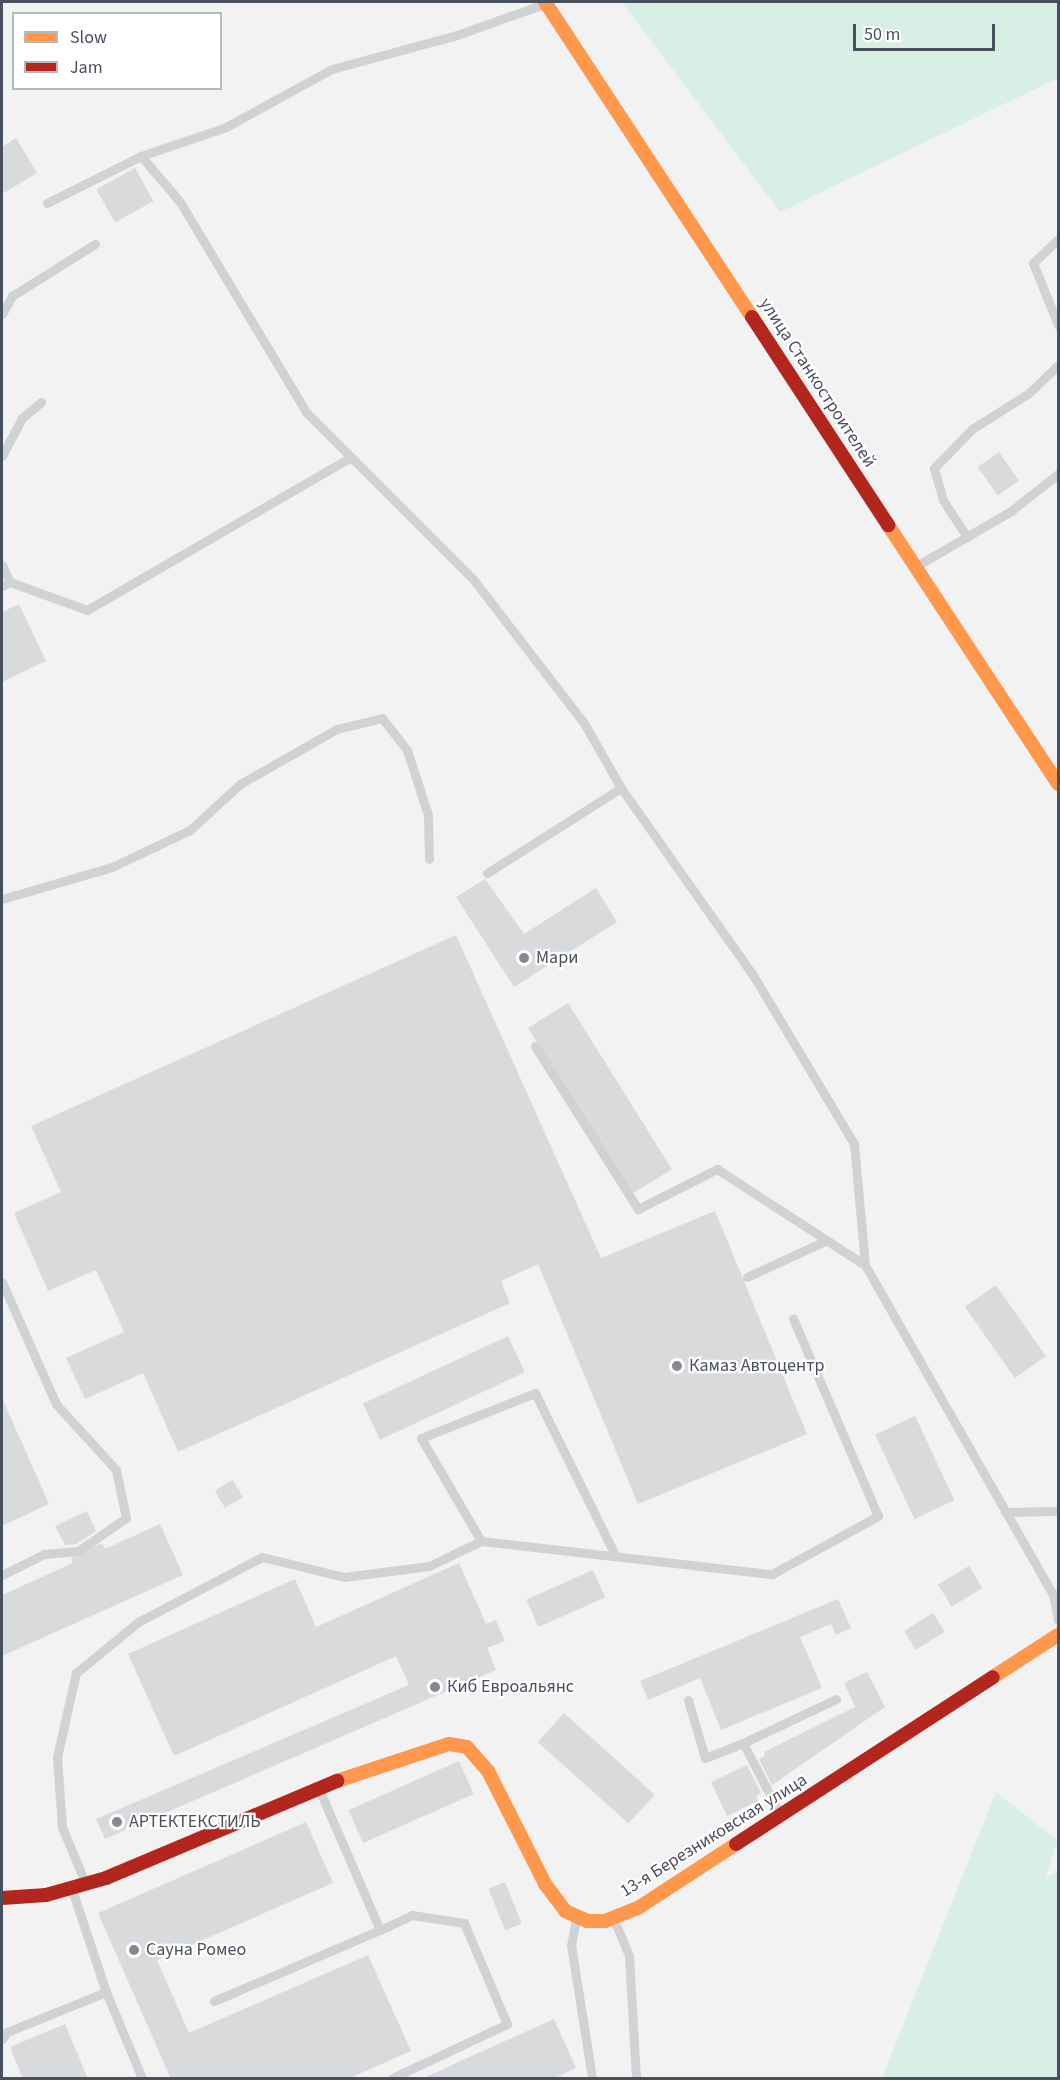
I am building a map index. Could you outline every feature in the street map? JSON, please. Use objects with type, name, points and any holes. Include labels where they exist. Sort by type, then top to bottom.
[{"type":"street","name":"улица Станкостроителей","points":[[545,2],[1059,784]]},
{"type":"street","name":"13-я Березниковская улица","points":[[576,1918],[614,1918],[781,1816],[1059,1635]]},
{"type":"street","points":[[2,1898],[72,1889],[318,1787],[428,1748],[449,1744],[467,1747],[488,1771],[555,1900],[576,1918]]},
{"type":"lane","points":[[47,203],[141,156],[226,127],[332,69],[457,35],[545,2]]},
{"type":"lane","points":[[141,156],[180,202],[306,412],[473,579],[584,723],[621,788],[753,975],[854,1144],[865,1265],[1053,1594],[1059,1620]]},
{"type":"lane","points":[[1059,239],[1033,263],[1059,325]]},
{"type":"lane","points":[[2,314],[12,296],[95,244]]},
{"type":"lane","points":[[967,537],[943,500],[934,468],[972,429],[1029,393],[1059,365]]},
{"type":"lane","points":[[2,456],[22,418],[41,402]]},
{"type":"lane","points":[[2,565],[6,584],[87,610],[351,457]]},
{"type":"lane","points":[[916,566],[1011,511],[1059,474]]},
{"type":"lane","points":[[2,899],[122,863],[190,830],[240,784],[337,729],[382,718],[407,750],[428,815],[429,859]]},
{"type":"lane","points":[[487,873],[621,788]]},
{"type":"lane","points":[[535,1046],[638,1209],[717,1169],[865,1265]]},
{"type":"lane","points":[[747,1277],[826,1240]]},
{"type":"lane","points":[[2,1282],[56,1404],[116,1470],[126,1518],[78,1551],[44,1554],[2,1575]]},
{"type":"lane","points":[[86,1884],[62,1827],[57,1757],[76,1673],[138,1622],[262,1557],[344,1577],[429,1566],[481,1541],[772,1574],[878,1516],[793,1319]]},
{"type":"lane","points":[[481,1541],[421,1438],[535,1393],[615,1555]]},
{"type":"lane","points":[[1005,1512],[1059,1511]]},
{"type":"lane","points":[[688,1700],[705,1758],[743,1743],[836,1699]]},
{"type":"lane","points":[[743,1743],[781,1816]]},
{"type":"lane","points":[[318,1787],[380,1930]]},
{"type":"lane","points":[[72,1889],[105,1992],[142,2079]]},
{"type":"lane","points":[[214,2001],[412,1915],[464,1923],[507,2024],[392,2079]]},
{"type":"lane","points":[[576,1918],[571,1945],[592,2079]]},
{"type":"lane","points":[[614,1918],[629,1956],[636,2079]]},
{"type":"lane","points":[[2,2039],[8,2032],[105,1992]]},
{"type":"green space","points":[[622,2],[1058,2],[1058,78],[780,212]]},
{"type":"green space","points":[[996,1792],[1057,1840],[1046,1877],[1058,1872],[1058,2078],[882,2078]]},
{"type":"building","points":[[16,138],[37,173],[2,194],[2,147]]},
{"type":"building","points":[[135,168],[153,201],[115,223],[97,189]]},
{"type":"building","points":[[999,452],[1019,481],[998,496],[978,467]]},
{"type":"building","points":[[19,604],[46,661],[2,682],[2,612]]},
{"type":"building","points":[[485,879],[524,934],[596,888],[617,922],[514,987],[456,897]]},
{"type":"building","points":[[456,935],[601,1258],[715,1211],[807,1434],[638,1504],[538,1264],[501,1281],[510,1303],[178,1452],[143,1373],[85,1399],[66,1358],[124,1332],[96,1270],[48,1291],[14,1213],[61,1192],[31,1126]]},
{"type":"building","points":[[568,1003],[672,1169],[632,1194],[528,1028]]},
{"type":"building","points":[[996,1285],[1046,1356],[1015,1378],[965,1307]]},
{"type":"building","points":[[508,1336],[525,1372],[380,1440],[363,1404]]},
{"type":"building","points":[[2,1398],[49,1504],[2,1526]]},
{"type":"building","points":[[915,1416],[954,1500],[914,1519],[875,1435]]},
{"type":"building","points":[[233,1480],[243,1497],[225,1508],[215,1490]]},
{"type":"building","points":[[87,1511],[96,1531],[76,1544],[65,1545],[55,1526]]},
{"type":"building","points":[[160,1524],[183,1575],[2,1656],[2,1595],[73,1563],[71,1558],[102,1543],[105,1549]]},
{"type":"building","points":[[459,1563],[486,1624],[496,1620],[505,1641],[487,1648],[496,1670],[105,1839],[96,1819],[409,1685],[396,1656],[174,1756],[128,1654],[295,1579],[316,1627]]},
{"type":"building","points":[[969,1566],[982,1588],[952,1607],[938,1585]]},
{"type":"building","points":[[593,1570],[605,1597],[539,1627],[526,1600]]},
{"type":"building","points":[[838,1599],[851,1628],[836,1635],[831,1624],[800,1637],[822,1688],[721,1730],[700,1678],[648,1700],[640,1681]]},
{"type":"building","points":[[933,1613],[945,1632],[916,1650],[904,1631]]},
{"type":"building","points":[[867,1672],[885,1707],[772,1785],[759,1759],[765,1756],[764,1752],[855,1707],[844,1683]]},
{"type":"building","points":[[564,1713],[655,1795],[629,1824],[538,1742]]},
{"type":"building","points":[[459,1761],[474,1794],[363,1843],[348,1810]]},
{"type":"building","points":[[747,1765],[761,1793],[756,1796],[758,1801],[727,1816],[711,1782]]},
{"type":"building","points":[[306,1822],[333,1883],[157,1960],[189,2033],[368,1955],[411,2051],[348,2079],[171,2079],[98,1913]]},
{"type":"building","points":[[505,1882],[522,1924],[505,1930],[488,1889]]},
{"type":"building","points":[[554,2019],[576,2068],[553,2079],[421,2079]]},
{"type":"building","points":[[65,2024],[88,2079],[23,2079],[10,2047]]},
{"type":"traffic: slow","points":[[545,2],[752,317]]},
{"type":"traffic: slow","points":[[888,525],[1058,784]]},
{"type":"traffic: slow","points":[[993,1677],[1058,1635]]},
{"type":"traffic: slow","points":[[337,1781],[449,1744],[467,1747],[488,1771],[545,1884],[565,1911],[587,1921],[605,1921],[638,1908],[736,1844]]},
{"type":"traffic: jam","points":[[752,317],[888,525]]},
{"type":"traffic: jam","points":[[736,1844],[993,1677]]},
{"type":"traffic: jam","points":[[2,1898],[46,1895],[106,1878],[337,1781]]},
{"type":"place","name":"Мари","points":[[524,958]]},
{"type":"place","name":"Камаз Автоцентр","points":[[677,1366]]},
{"type":"place","name":"Киб Евроальянс","points":[[435,1687]]},
{"type":"place","name":"АРТЕКТЕКСТИЛЬ","points":[[117,1822]]},
{"type":"place","name":"Сауна Ромео","points":[[134,1950]]}]
